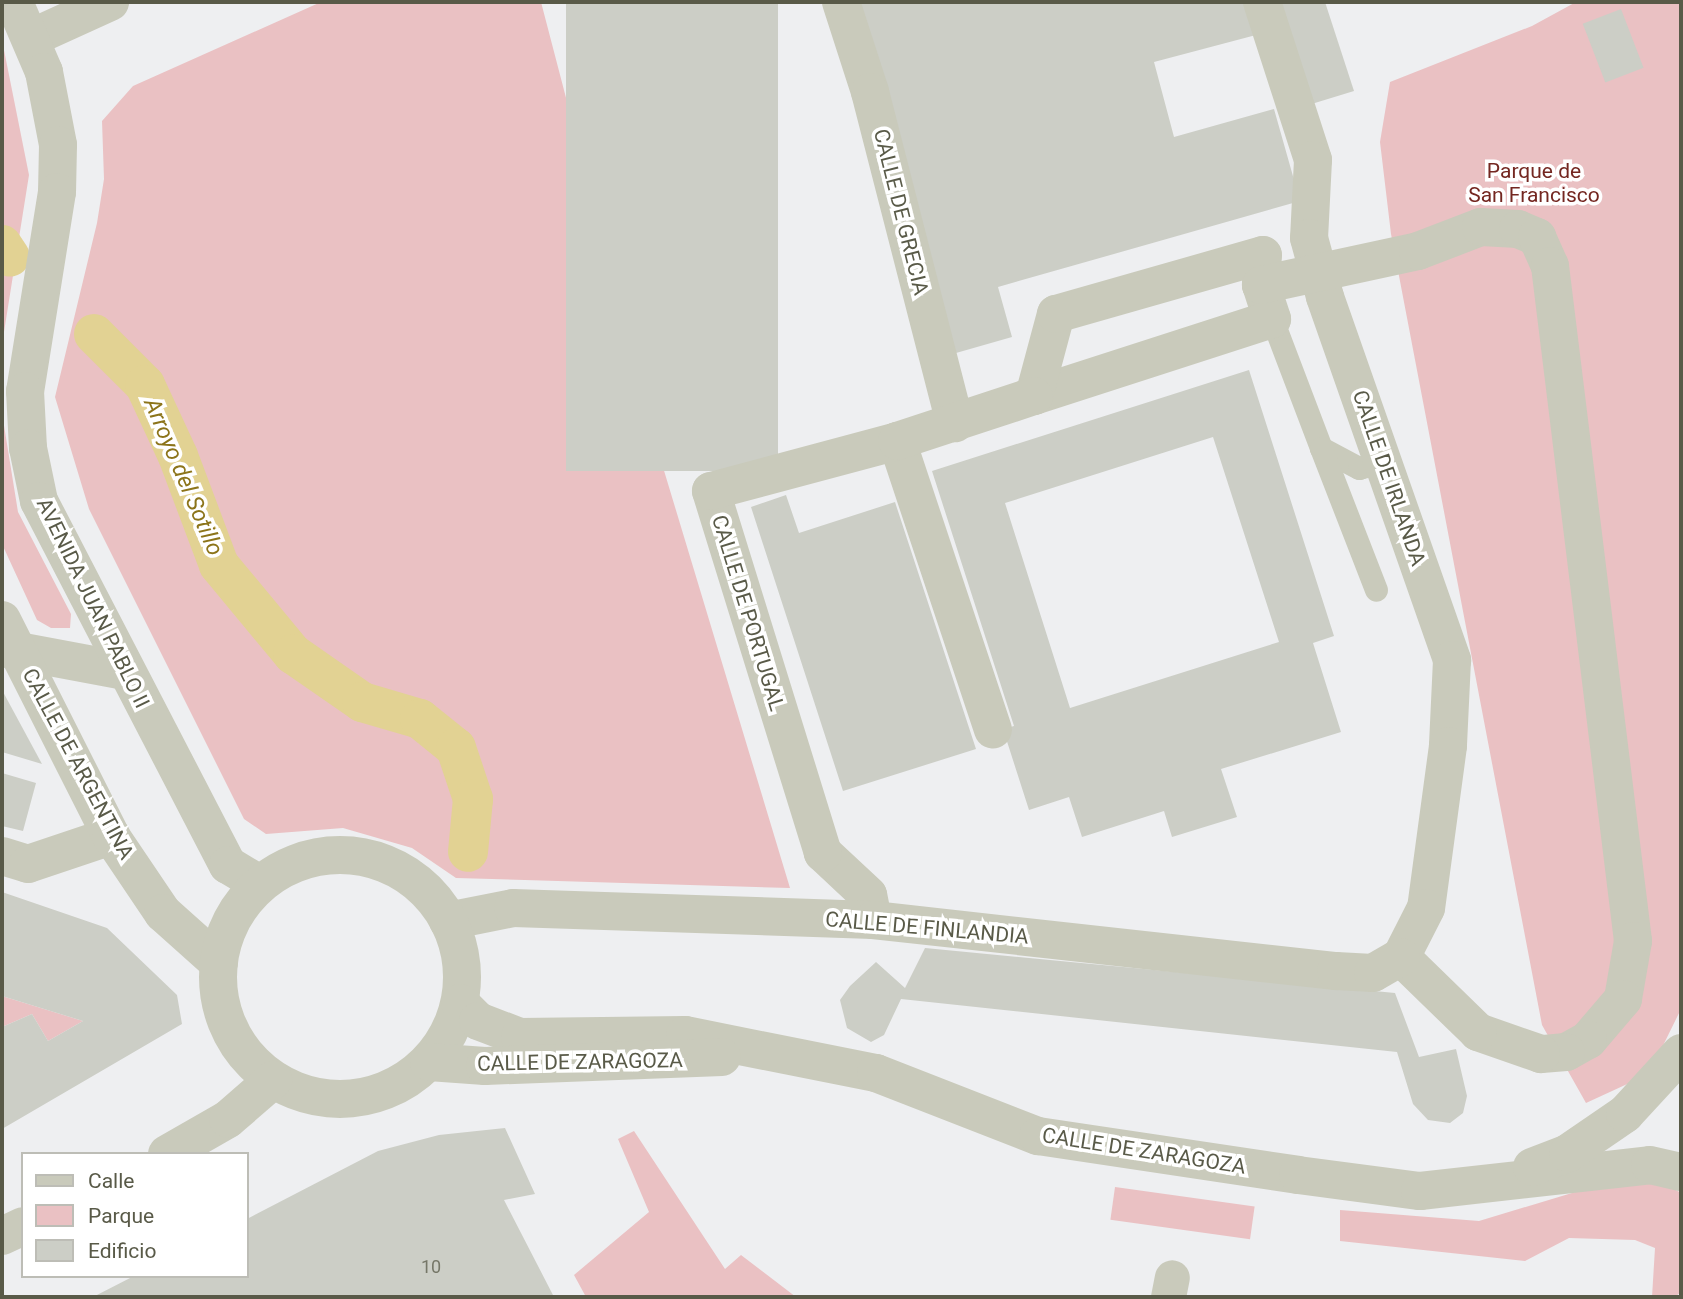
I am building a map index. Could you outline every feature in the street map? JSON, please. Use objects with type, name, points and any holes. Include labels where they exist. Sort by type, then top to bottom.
[{"type":"street","name":"AVENIDA JUAN PABLO II","points":[[14,2],[31,38],[53,107],[59,168],[25,391],[27,448],[48,523],[228,865],[260,884]]},
{"type":"street","points":[[31,38],[110,2]]},
{"type":"street","name":"CALLE DE GRECIA","points":[[841,2],[870,92],[955,423]]},
{"type":"street","name":"CALLE DE IRLANDA","points":[[1262,2],[1313,160],[1309,238],[1319,273],[1452,660],[1448,746],[1426,908],[1401,957]]},
{"type":"street","name":"CALLE DE PORTUGAL","points":[[1034,396],[1056,314],[1265,286],[1419,251],[1481,227],[1518,229],[1537,237],[1550,266],[1564,357],[1633,941],[1623,999],[1588,1040],[1566,1052],[1541,1054],[1478,1032],[1401,957]]},
{"type":"street","name":"CALLE DE PORTUGAL","points":[[873,920],[868,895],[823,853],[710,491],[955,423],[1034,396],[1265,286]]},
{"type":"street","points":[[897,440],[993,729]]},
{"type":"street","points":[[7,640],[125,671]]},
{"type":"street","name":"CALLE DE ARGENTINA","points":[[7,640],[111,836],[163,913],[219,963]]},
{"type":"street","points":[[2,856],[28,864],[111,836]]},
{"type":"street","points":[[328,856],[368,859],[401,872],[428,893],[448,921],[463,975],[460,1003],[448,1035],[429,1062],[402,1083],[371,1096],[337,1100],[304,1094],[273,1080],[248,1058],[229,1029],[219,998],[219,963],[237,910],[260,884],[290,866],[328,856]]},
{"type":"street","name":"CALLE DE FINLANDIA","points":[[448,921],[513,908],[873,920],[1373,973],[1401,957]]},
{"type":"street","name":"CALLE DE ZARAGOZA","points":[[460,1003],[478,1021],[520,1037],[685,1035],[876,1073],[1038,1136],[1420,1191],[1650,1165],[1681,1172]]},
{"type":"street","name":"CALLE DE ZARAGOZA","points":[[429,1062],[485,1066],[670,1062],[773,1052]]},
{"type":"street","name":"CALLE DE ZARAGOZA","points":[[1484,1185],[1568,1153],[1625,1114],[1681,1053]]},
{"type":"street","points":[[170,1152],[228,1119],[273,1080]]},
{"type":"street","points":[[2,1236],[21,1227]]},
{"type":"lane","points":[[1265,286],[1321,447],[1376,590]]},
{"type":"lane","points":[[1321,447],[1359,468],[1384,461]]},
{"type":"green space","points":[[321,2],[541,2],[659,454],[790,888],[456,878],[412,848],[343,828],[266,834],[244,819],[89,509],[55,397],[97,223],[104,179],[102,121],[133,86]]},
{"type":"green space","name":"Parque de San Francisco","points":[[1576,2],[1681,2],[1681,1009],[1649,1074],[1586,1103],[1542,1025],[1391,234],[1380,142],[1390,82],[1532,26]]},
{"type":"green space","points":[[2,40],[29,175],[4,332],[2,382]]},
{"type":"green space","points":[[2,413],[18,512],[71,614],[70,628],[51,628],[37,620],[2,544]]},
{"type":"green space","points":[[2,996],[83,1021],[48,1041],[32,1014],[2,1027]]},
{"type":"green space","points":[[634,1131],[725,1269],[741,1255],[796,1297],[586,1297],[574,1275],[649,1212],[618,1139]]},
{"type":"green space","points":[[1660,1181],[1681,1193],[1681,1292],[1675,1297],[1652,1297],[1655,1248],[1635,1240],[1569,1238],[1525,1261],[1340,1241],[1340,1210],[1479,1221],[1605,1183]]},
{"type":"green space","points":[[1115,1187],[1255,1207],[1250,1239],[1110,1220]]},
{"type":"building","points":[[566,2],[778,2],[778,471],[566,471]]},
{"type":"building","points":[[856,2],[1246,2],[1256,35],[1154,62],[1174,137],[1274,109],[1300,201],[998,287],[1012,337],[956,353]]},
{"type":"building","points":[[1271,2],[1325,2],[1354,91],[1305,106]]},
{"type":"building","points":[[1621,9],[1644,68],[1605,83],[1583,24]]},
{"type":"building","points":[[1249,370],[1334,636],[1313,643],[1341,732],[1221,769],[1237,817],[1172,837],[1164,811],[1082,837],[1069,797],[1029,810],[1003,729],[1014,726],[932,471]],"holes":[[[1213,437],[1279,642],[1070,708],[1005,503]]]},
{"type":"building","points":[[786,495],[799,533],[895,502],[976,749],[843,791],[751,507]]},
{"type":"building","points":[[2,690],[42,764],[2,752]]},
{"type":"building","points":[[2,773],[36,783],[23,831],[2,826]]},
{"type":"building","points":[[2,892],[107,928],[177,995],[182,1024],[2,1129],[2,1027],[32,1014],[48,1041],[83,1021],[2,996]]},
{"type":"building","points":[[925,948],[1395,993],[1419,1057],[1456,1049],[1467,1096],[1463,1113],[1450,1123],[1428,1120],[1413,1104],[1397,1052],[901,999],[884,1035],[871,1042],[847,1028],[840,1000],[850,986],[876,962],[905,988]]},
{"type":"building","points":[[505,1128],[535,1194],[504,1200],[554,1297],[93,1297],[130,1278],[248,1278],[248,1218],[378,1151],[439,1135]]},
{"type":"waterway","name":"Arroyo del Sotillo","points":[[2,245],[10,257]]},
{"type":"waterway","name":"Arroyo del Sotillo","points":[[94,334],[145,385],[178,456],[219,565],[293,654],[362,702],[420,719],[456,748],[473,799],[468,852]]}]
